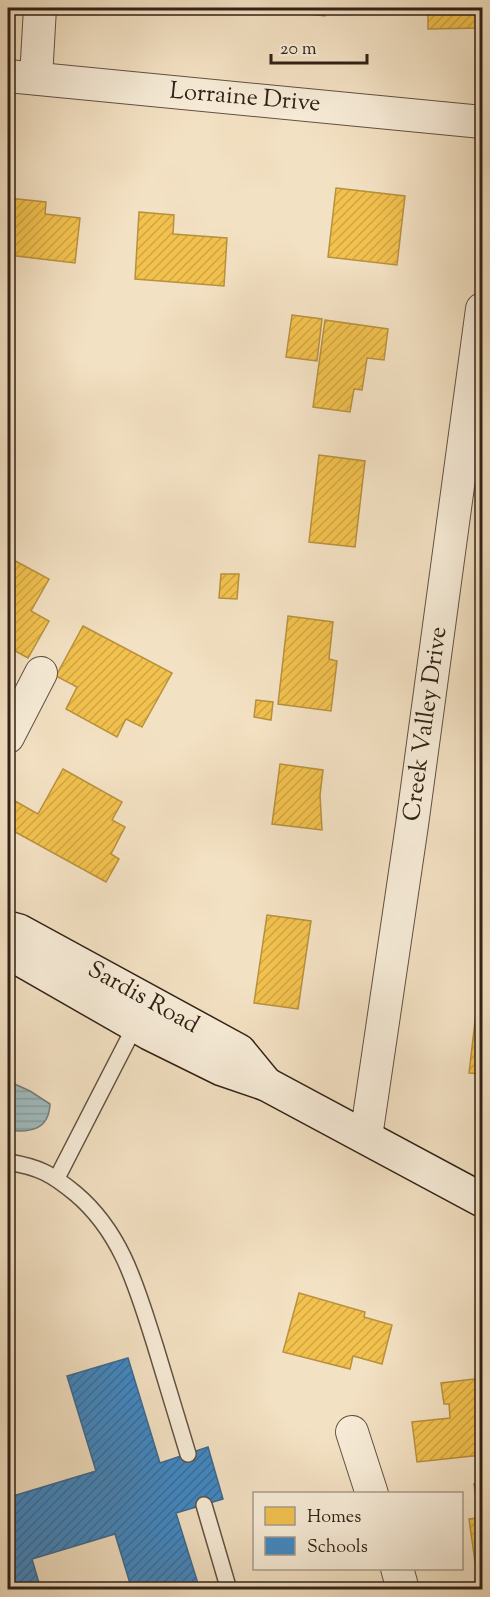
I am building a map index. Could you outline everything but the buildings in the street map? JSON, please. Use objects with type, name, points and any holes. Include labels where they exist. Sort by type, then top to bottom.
[{"type":"main road","name":"Sardis Road","points":[[8,928],[19,931],[239,1051],[266,1084]]},
{"type":"main road","name":"Sardis Road","points":[[8,952],[135,1026],[222,1069],[266,1084],[483,1200]]},
{"type":"street","points":[[22,77],[40,8]]},
{"type":"street","name":"Lorraine Drive","points":[[22,77],[483,122]]},
{"type":"street","name":"Creek Valley Drive","points":[[366,1137],[483,309]]},
{"type":"street","points":[[8,737],[41,673]]},
{"type":"street","points":[[352,1431],[371,1492]]},
{"type":"street","points":[[397,1570],[403,1590]]},
{"type":"lane","points":[[57,1178],[135,1026]]},
{"type":"lane","points":[[8,1162],[31,1166],[57,1178],[91,1207],[110,1230],[134,1277],[188,1454]]},
{"type":"lane","points":[[204,1504],[229,1590]]},
{"type":"water","points":[[8,1081],[50,1104],[46,1119],[37,1128],[24,1131],[8,1130]]}]
